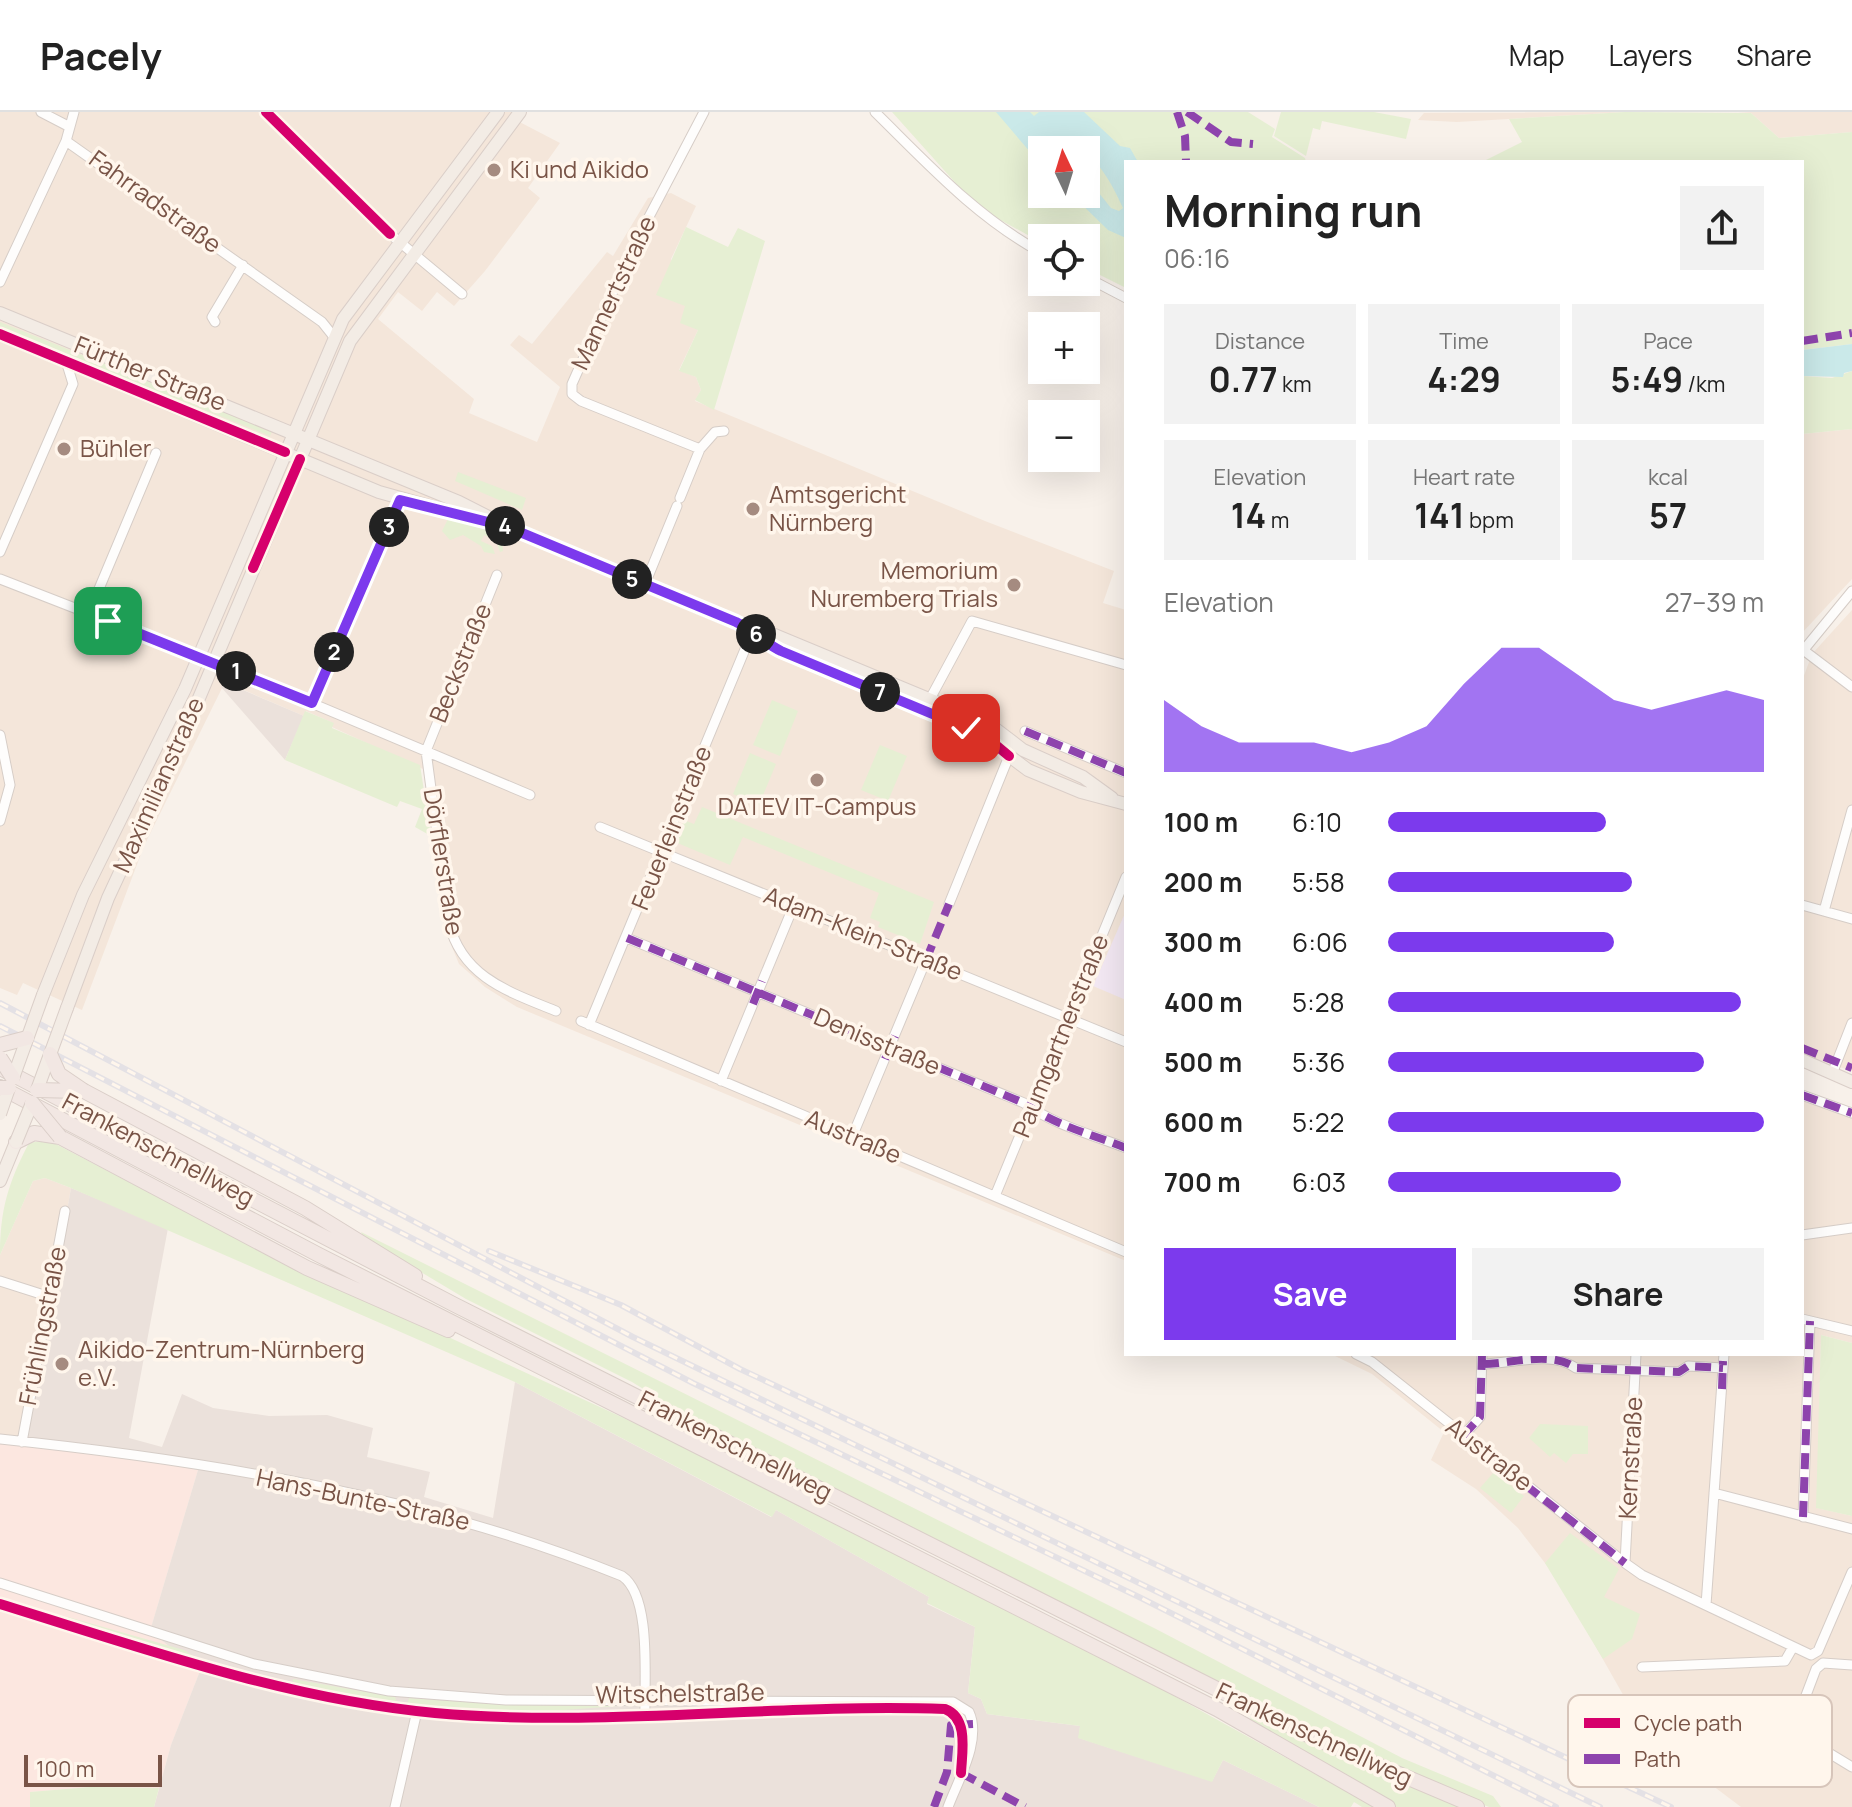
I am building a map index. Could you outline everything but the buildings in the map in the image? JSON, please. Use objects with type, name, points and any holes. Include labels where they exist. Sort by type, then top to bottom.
[{"type":"highway","points":[[0,1045],[27,1038]]},
{"type":"highway","points":[[50,1054],[61,1076],[84,1091],[305,1208],[401,1265],[455,1305]]},
{"type":"highway","points":[[0,1058],[16,1089],[60,1137],[85,1153],[318,1273],[472,1341],[505,1349]]},
{"type":"highway","name":"Frankenschnellweg","points":[[0,1068],[455,1305],[1314,1738],[1477,1807]]},
{"type":"highway","points":[[16,1089],[84,1091]]},
{"type":"highway","name":"Frankenschnellweg","points":[[16,1089],[505,1349],[1217,1709],[1388,1807]]},
{"type":"highway","points":[[16,1142],[34,1133],[60,1137]]},
{"type":"main road","name":"Maximilianstraße","points":[[16,1089],[50,1054],[108,898],[214,662],[350,341],[520,112]]},
{"type":"main road","name":"Maximilianstraße","points":[[16,1089],[27,1038],[88,883],[164,734],[334,337],[350,307],[496,113]]},
{"type":"main road","name":"Fürther Straße","points":[[0,313],[459,502],[508,527],[753,630],[765,631],[996,727],[1030,754],[1083,777],[1112,798]]},
{"type":"main road","name":"Fürther Straße","points":[[3,337],[400,500],[508,527]]},
{"type":"main road","name":"Fürther Straße","points":[[753,630],[761,640],[781,651],[979,733],[1024,768],[1081,792],[1124,803]]},
{"type":"main road","points":[[1805,1063],[1852,1082]]},
{"type":"main road","points":[[0,1114],[16,1089]]},
{"type":"main road","points":[[0,1181],[16,1142],[16,1089]]},
{"type":"street","points":[[41,112],[68,126]]},
{"type":"street","points":[[0,282],[66,141],[74,112]]},
{"type":"street","points":[[266,112],[399,243],[462,294]]},
{"type":"street","name":"Mannertstraße","points":[[700,449],[581,401],[572,394],[572,384],[630,253],[704,112]]},
{"type":"street","points":[[875,112],[969,205],[1028,245]]},
{"type":"street","name":"Fahrradstraße","points":[[66,141],[318,319],[334,337]]},
{"type":"street","name":"Fahrradstraße","points":[[215,322],[212,317],[217,306],[243,265]]},
{"type":"street","points":[[1100,284],[1124,297]]},
{"type":"street","points":[[0,552],[73,384],[66,361]]},
{"type":"street","points":[[645,584],[700,449],[715,432],[724,431]]},
{"type":"street","points":[[88,615],[156,453]]},
{"type":"street","points":[[312,703],[400,500]]},
{"type":"street","name":"Beckstraße","points":[[426,751],[497,575]]},
{"type":"street","points":[[0,579],[214,662],[530,795]]},
{"type":"street","points":[[1804,649],[1852,591]]},
{"type":"street","points":[[930,699],[972,621],[1124,664]]},
{"type":"street","name":"Feuerleinstraße","points":[[585,1023],[627,938],[753,630]]},
{"type":"street","points":[[1804,652],[1852,687]]},
{"type":"street","points":[[1025,731],[1124,772]]},
{"type":"street","points":[[0,735],[10,785],[0,821]]},
{"type":"street","points":[[949,904],[1015,742]]},
{"type":"street","name":"Dörflerstraße","points":[[426,751],[449,923],[456,947],[474,970],[493,983],[556,1011]]},
{"type":"street","points":[[1824,911],[1852,810]]},
{"type":"street","name":"Adam-Klein-Straße","points":[[600,827],[1124,1041]]},
{"type":"street","name":"Paumgartnerstraße","points":[[995,1196],[1066,1031],[1067,1017],[1124,882]]},
{"type":"street","points":[[721,1081],[794,905]]},
{"type":"street","points":[[1804,906],[1852,919]]},
{"type":"street","name":"Denisstraße","points":[[627,938],[890,1047],[1085,1135],[1124,1147]]},
{"type":"street","points":[[852,1137],[926,960]]},
{"type":"street","name":"Austraße","points":[[585,1023],[1124,1251]]},
{"type":"street","points":[[1832,1074],[1852,1023]]},
{"type":"street","points":[[1804,1096],[1851,1109]]},
{"type":"street","name":"Frühlingstraße","points":[[22,1442],[65,1211]]},
{"type":"street","points":[[1804,1235],[1852,1228]]},
{"type":"street","points":[[0,1281],[47,1296]]},
{"type":"street","points":[[1803,1517],[1806,1320],[1852,1331]]},
{"type":"street","name":"Austraße","points":[[1360,1356],[1372,1362],[1623,1561],[1793,1647],[1815,1654],[1852,1572]]},
{"type":"street","name":"Kernstraße","points":[[1623,1561],[1636,1356]]},
{"type":"street","points":[[1706,1605],[1724,1356]]},
{"type":"street","points":[[1463,1436],[1480,1417],[1482,1359],[1509,1364],[1517,1359],[1567,1362],[1576,1368],[1723,1368]]},
{"type":"street","name":"Hans-Bunte-Straße","points":[[0,1439],[187,1464],[368,1496],[496,1530],[622,1576],[634,1586],[641,1604],[645,1715]]},
{"type":"street","points":[[1714,1493],[1852,1529]]},
{"type":"street","name":"Witschelstraße","points":[[0,1583],[212,1653],[288,1673],[374,1689],[454,1698],[644,1698],[945,1705]]},
{"type":"street","name":"Witschelstraße","points":[[0,1604],[284,1689],[417,1711],[502,1716],[645,1715],[945,1705]]},
{"type":"street","points":[[61,1623],[67,1606]]},
{"type":"street","points":[[1642,1667],[1785,1661],[1793,1647]]},
{"type":"street","points":[[208,1668],[212,1653]]},
{"type":"street","points":[[1807,1695],[1816,1669],[1823,1663],[1852,1665]]},
{"type":"street","points":[[284,1689],[288,1673]]},
{"type":"street","points":[[945,1705],[964,1707],[973,1724],[971,1745],[948,1807]]},
{"type":"street","points":[[395,1807],[417,1711]]},
{"type":"street","points":[[1832,1754],[1852,1767]]},
{"type":"shaded area","points":[[0,112],[513,112],[510,117],[560,143],[528,188],[540,198],[485,271],[454,306],[437,292],[422,311],[398,292],[378,319],[474,399],[469,413],[537,442],[560,387],[510,345],[519,335],[532,344],[607,252],[613,256],[648,198],[671,193],[696,206],[671,259],[686,306],[698,330],[679,370],[696,377],[701,390],[695,401],[1114,571],[1103,603],[1124,609],[1124,1260],[517,1007],[485,987],[459,964],[445,930],[423,769],[332,727],[333,723],[306,711],[304,716],[225,682],[144,846],[82,1010],[23,983],[17,995],[0,988]]},
{"type":"shaded area","points":[[1625,112],[1457,122],[1418,120],[1424,113]]},
{"type":"shaded area","points":[[1738,112],[1852,112],[1852,132],[1779,138],[1751,113]]},
{"type":"shaded area","points":[[1852,429],[1852,579],[1804,631],[1804,434]]},
{"type":"shaded area","points":[[1852,610],[1852,915],[1804,902],[1804,676],[1812,654]]},
{"type":"shaded area","points":[[224,682],[304,716],[285,760],[221,687]]},
{"type":"shaded area","points":[[1804,911],[1852,924],[1852,1071],[1804,1056]]},
{"type":"shaded area","points":[[1124,916],[1124,999],[1093,986]]},
{"type":"shaded area","points":[[1804,1099],[1852,1118],[1852,1343],[1821,1335],[1817,1508],[1852,1516],[1852,1807],[1741,1807],[1714,1787],[1832,1787],[1832,1695],[1623,1695],[1558,1580],[1518,1528],[1476,1489],[1431,1460],[1444,1432],[1372,1374],[1335,1356],[1804,1356]]},
{"type":"shaded area","points":[[45,1178],[71,1188],[28,1437],[0,1435],[0,1255],[33,1181]]},
{"type":"shaded area","points":[[71,1188],[168,1228],[129,1438],[162,1447],[182,1394],[213,1408],[269,1416],[327,1415],[373,1428],[367,1457],[430,1472],[424,1497],[493,1518],[515,1382],[771,1517],[776,1510],[929,1597],[927,1604],[975,1627],[968,1693],[981,1699],[987,1714],[1080,1726],[1079,1738],[1212,1781],[1223,1760],[1319,1807],[154,1807],[171,1745],[200,1671],[150,1631],[198,1470],[28,1437]]},
{"type":"shaded area","points":[[0,1435],[28,1437],[198,1470],[150,1631],[200,1671],[171,1745],[159,1788],[90,1787],[30,1792],[30,1807],[0,1807]]},
{"type":"green space","points":[[892,112],[1248,112],[1275,129],[1272,137],[1305,158],[1124,160],[1124,287],[1100,275],[1100,224],[1028,224],[1028,235],[977,207]]},
{"type":"green space","points":[[1281,112],[1374,112],[1411,119],[1406,139],[1322,121],[1320,130],[1313,128],[1306,156],[1274,136]]},
{"type":"green space","points":[[1625,112],[1751,113],[1779,138],[1852,132],[1852,344],[1804,350],[1804,160],[1486,160],[1522,142],[1509,119]]},
{"type":"green space","points":[[686,227],[728,247],[738,228],[765,241],[714,410],[695,400],[701,390],[696,377],[679,371],[698,330],[680,323],[685,306],[656,295]]},
{"type":"green space","points":[[0,322],[272,431],[270,436],[0,329]]},
{"type":"green space","points":[[1852,371],[1852,429],[1804,434],[1804,376],[1832,378]]},
{"type":"green space","points":[[458,472],[526,498],[522,510],[455,481]]},
{"type":"green space","points":[[448,519],[495,532],[502,539],[503,551],[500,552],[496,541],[484,535],[481,541],[492,546],[495,554],[484,552],[481,546],[463,535],[450,540],[442,531]]},
{"type":"green space","points":[[772,700],[798,711],[780,756],[753,745]]},
{"type":"green space","points":[[305,711],[334,723],[332,728],[420,765],[431,836],[415,827],[422,809],[400,801],[397,807],[285,760]]},
{"type":"green space","points":[[880,745],[907,756],[888,801],[861,790]]},
{"type":"green space","points":[[750,753],[776,764],[759,805],[733,794]]},
{"type":"green space","points":[[702,807],[934,902],[920,944],[878,927],[880,922],[870,918],[879,893],[743,837],[730,865],[675,842],[684,820],[694,824]]},
{"type":"green space","points":[[48,1140],[258,1249],[680,1444],[1100,1655],[1375,1807],[1362,1807],[1354,1802],[1351,1807],[1319,1807],[1223,1760],[1212,1782],[1078,1738],[1080,1726],[987,1714],[981,1699],[968,1693],[975,1627],[927,1603],[929,1597],[776,1510],[772,1517],[515,1382],[71,1188],[45,1178],[33,1181],[0,1255],[4,1210],[16,1171],[29,1143]]},
{"type":"green space","points":[[361,1232],[1156,1629],[1402,1758],[1493,1796],[1501,1807],[1489,1807],[1387,1767],[689,1417],[632,1382],[466,1299],[364,1238]]},
{"type":"green space","points":[[1821,1335],[1852,1343],[1852,1516],[1816,1508]]},
{"type":"green space","points":[[1540,1424],[1588,1426],[1588,1454],[1573,1454],[1566,1463],[1554,1453],[1550,1457],[1529,1438]]},
{"type":"green space","points":[[1494,1472],[1524,1496],[1511,1513],[1480,1488]]},
{"type":"green space","points":[[1570,1533],[1619,1569],[1604,1597],[1640,1614],[1632,1639],[1603,1659],[1545,1563]]},
{"type":"green space","points":[[68,1617],[184,1650],[198,1659],[66,1620]]},
{"type":"green space","points":[[293,1679],[395,1697],[397,1702],[292,1687]]},
{"type":"green space","points":[[409,1698],[509,1705],[619,1706],[537,1712],[407,1705]]},
{"type":"green space","points":[[1253,1713],[1357,1764],[1465,1807],[1396,1807],[1249,1721]]},
{"type":"green space","points":[[90,1787],[159,1788],[154,1807],[30,1807],[30,1792]]},
{"type":"water","points":[[996,112],[1030,112],[1034,116],[1039,112],[1084,112],[1120,146],[1130,148],[1137,160],[1124,160],[1124,237],[1108,230],[1085,208],[1100,208],[1100,194],[1111,208],[1119,211],[1123,208],[1100,168],[1100,136],[1028,136],[1028,150]]},
{"type":"water","points":[[1852,344],[1852,371],[1844,373],[1843,377],[1804,376],[1804,350]]},
{"type":"railway","points":[[0,1003],[633,1337],[1600,1807]]},
{"type":"railway","points":[[0,1026],[693,1383],[1141,1598],[1556,1807]]},
{"type":"railway","points":[[489,1251],[621,1305],[740,1369],[1568,1759]]},
{"type":"railway","points":[[1628,1787],[1671,1807]]},
{"type":"marked path","points":[[1177,112],[1185,136],[1186,160]]},
{"type":"marked path","points":[[1187,112],[1231,142],[1253,144]]},
{"type":"marked path","points":[[1804,341],[1852,333]]},
{"type":"marked path","points":[[1025,731],[1124,772]]},
{"type":"marked path","points":[[926,960],[949,904]]},
{"type":"marked path","points":[[627,938],[1024,1103],[1061,1124],[1124,1147]]},
{"type":"marked path","points":[[753,1004],[762,981]]},
{"type":"marked path","points":[[885,1059],[895,1036]]},
{"type":"marked path","points":[[1804,1049],[1852,1068]]},
{"type":"marked path","points":[[1804,1096],[1852,1113]]},
{"type":"marked path","points":[[1803,1517],[1810,1321]]},
{"type":"marked path","points":[[1482,1356],[1480,1417],[1463,1436],[1625,1563]]},
{"type":"marked path","points":[[1483,1364],[1543,1359],[1576,1368],[1679,1372],[1688,1366],[1723,1368]]},
{"type":"marked path","points":[[1722,1389],[1723,1361]]},
{"type":"marked path","points":[[934,1807],[947,1772],[951,1725],[973,1724]]},
{"type":"marked path","points":[[961,1773],[1025,1807]]},
{"type":"cycle path","points":[[266,112],[390,234]]},
{"type":"cycle path","points":[[0,334],[285,452]]},
{"type":"cycle path","points":[[253,568],[300,459]]},
{"type":"cycle path","points":[[753,630],[761,640],[781,651],[985,736],[1009,756]]},
{"type":"cycle path","points":[[0,1604],[269,1684],[379,1706],[435,1713],[562,1718],[817,1709],[945,1709],[953,1713],[961,1728],[961,1773]]},
{"type":"place","name":"Ki und Aikido","points":[[494,170]]},
{"type":"place","name":"Bühler","points":[[64,449]]},
{"type":"place","name":"Amtsgericht Nürnberg","points":[[753,509]]},
{"type":"place","name":"Memorium Nuremberg Trials","points":[[1014,585]]},
{"type":"place","name":"DATEV IT-Campus","points":[[817,780]]},
{"type":"place","name":"Aikido-Zentrum-Nürnberg e.V.","points":[[62,1364]]},
{"type":"route","points":[[108,621],[312,703],[400,500],[508,527],[736,622],[753,630],[761,640],[781,651],[966,728]]}]
